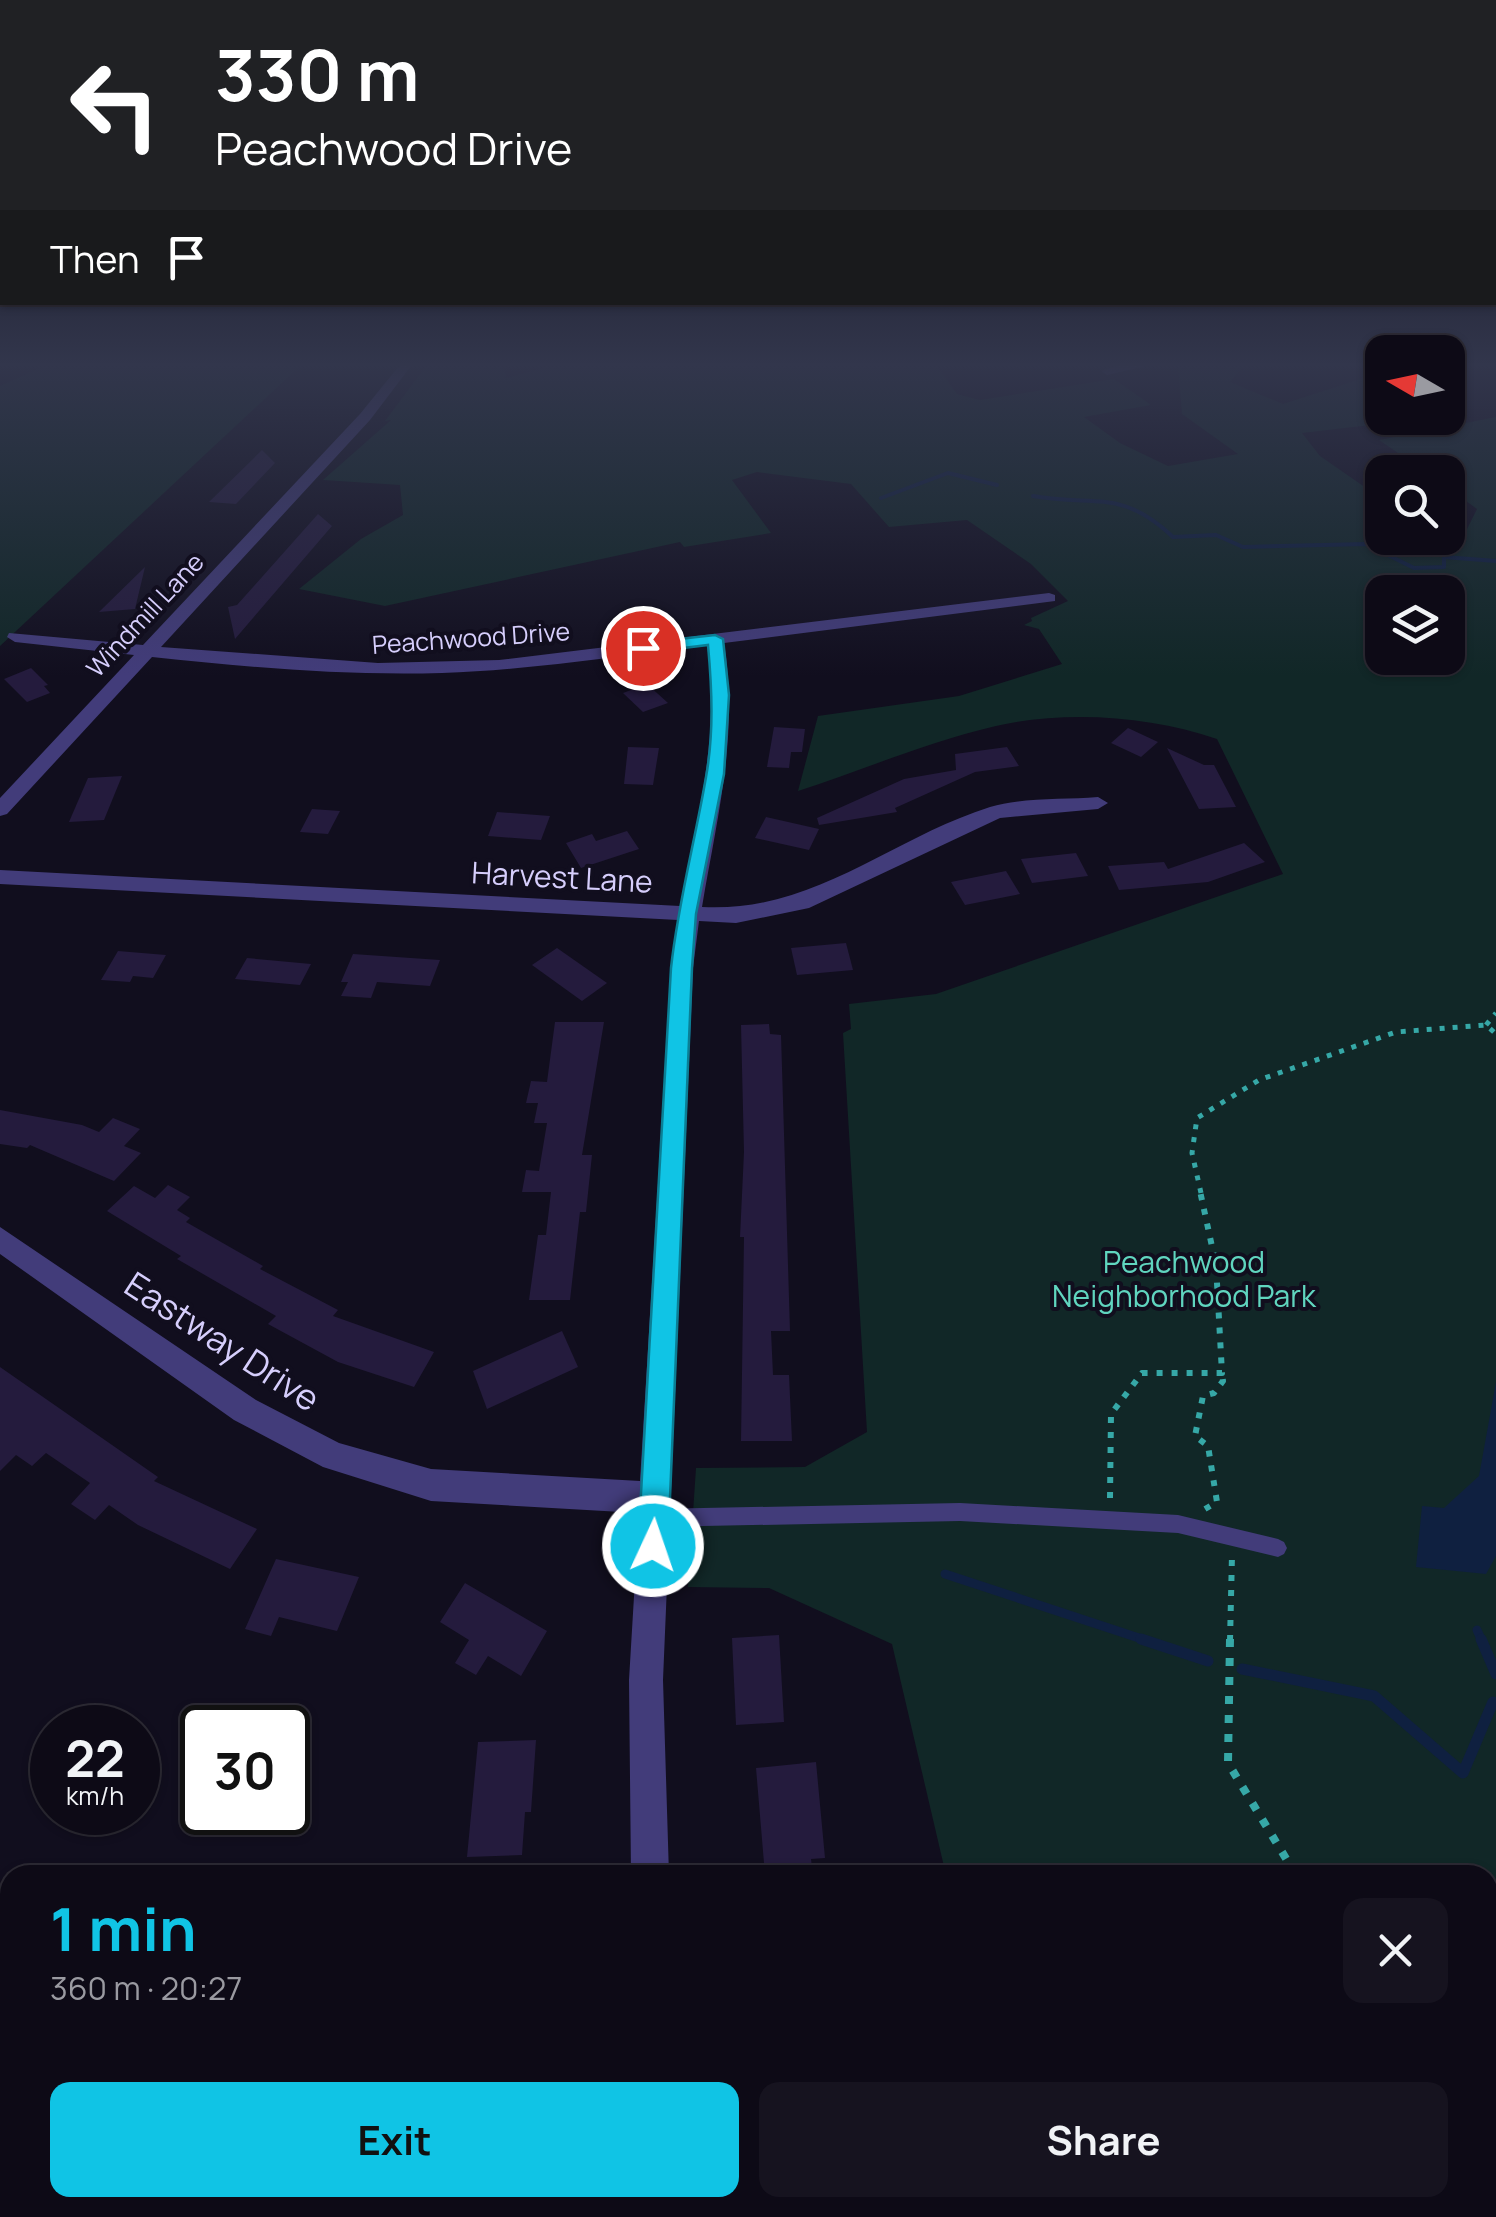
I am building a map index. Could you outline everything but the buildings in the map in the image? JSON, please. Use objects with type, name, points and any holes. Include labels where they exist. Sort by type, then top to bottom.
[{"type":"street","name":"Windmill Lane","points":[[0,810],[316,469]]},
{"type":"street","name":"Peachwood Drive","points":[[15,637],[332,669],[414,672],[1049,598]]},
{"type":"street","points":[[650,1865],[645,1749],[686,914],[719,748],[720,670],[715,639]]},
{"type":"street","name":"Harvest Lane","points":[[0,877],[736,916],[780,910],[996,812],[1098,803]]},
{"type":"street","name":"Eastway Drive","points":[[0,1240],[245,1410],[334,1456],[431,1485],[655,1508]]},
{"type":"lane","points":[[655,1508],[960,1512],[1178,1524],[1278,1548]]},
{"type":"path","points":[[1178,1524],[1217,1502],[1208,1446],[1195,1436],[1203,1396],[1214,1393],[1224,1381],[1216,1265],[1192,1153],[1197,1118],[1259,1080],[1396,1032],[1486,1025],[1496,1013]]},
{"type":"path","points":[[1486,1025],[1496,1034]]},
{"type":"path","points":[[1110,1521],[1111,1414],[1142,1373],[1222,1370]]},
{"type":"path","points":[[1233,1538],[1228,1764],[1290,1865]]},
{"type":"green space","points":[[0,469],[189,469],[0,646]]},
{"type":"green space","name":"Peachwood Neighborhood Park","points":[[335,469],[1339,469],[1365,487],[1365,555],[1465,555],[1465,533],[1477,509],[1465,500],[1465,469],[1496,469],[1496,1865],[944,1865],[892,1644],[769,1588],[688,1587],[696,1468],[805,1467],[867,1432],[843,1033],[851,1029],[849,1004],[936,994],[1283,874],[1217,739],[1164,725],[1108,718],[1023,721],[946,740],[798,791],[818,716],[959,696],[1062,664],[1039,629],[1024,625],[1068,601],[1031,564],[967,520],[889,527],[851,484],[757,472],[732,480],[771,533],[684,547],[680,542],[385,606],[299,589],[361,539],[403,515],[400,485],[323,480]]},
{"type":"water","points":[[1496,1382],[1496,1556],[1486,1574],[1416,1567],[1422,1506],[1444,1508],[1479,1476]]},
{"type":"waterway","points":[[881,498],[948,473],[997,485]]},
{"type":"waterway","points":[[1033,496],[1122,505],[1138,511],[1173,537],[1216,535],[1243,547],[1366,544],[1414,568],[1444,567],[1444,557],[1496,561]]},
{"type":"waterway","points":[[945,1574],[1148,1641]]},
{"type":"waterway","points":[[1477,1630],[1482,1641]]},
{"type":"waterway","points":[[1141,1639],[1208,1661]]},
{"type":"waterway","points":[[1481,1639],[1496,1674]]},
{"type":"waterway","points":[[1242,1669],[1374,1696],[1463,1773],[1493,1702],[1496,1704]]},
{"type":"route","points":[[643,648],[715,639],[721,695],[716,774],[686,914],[653,1546]]}]
